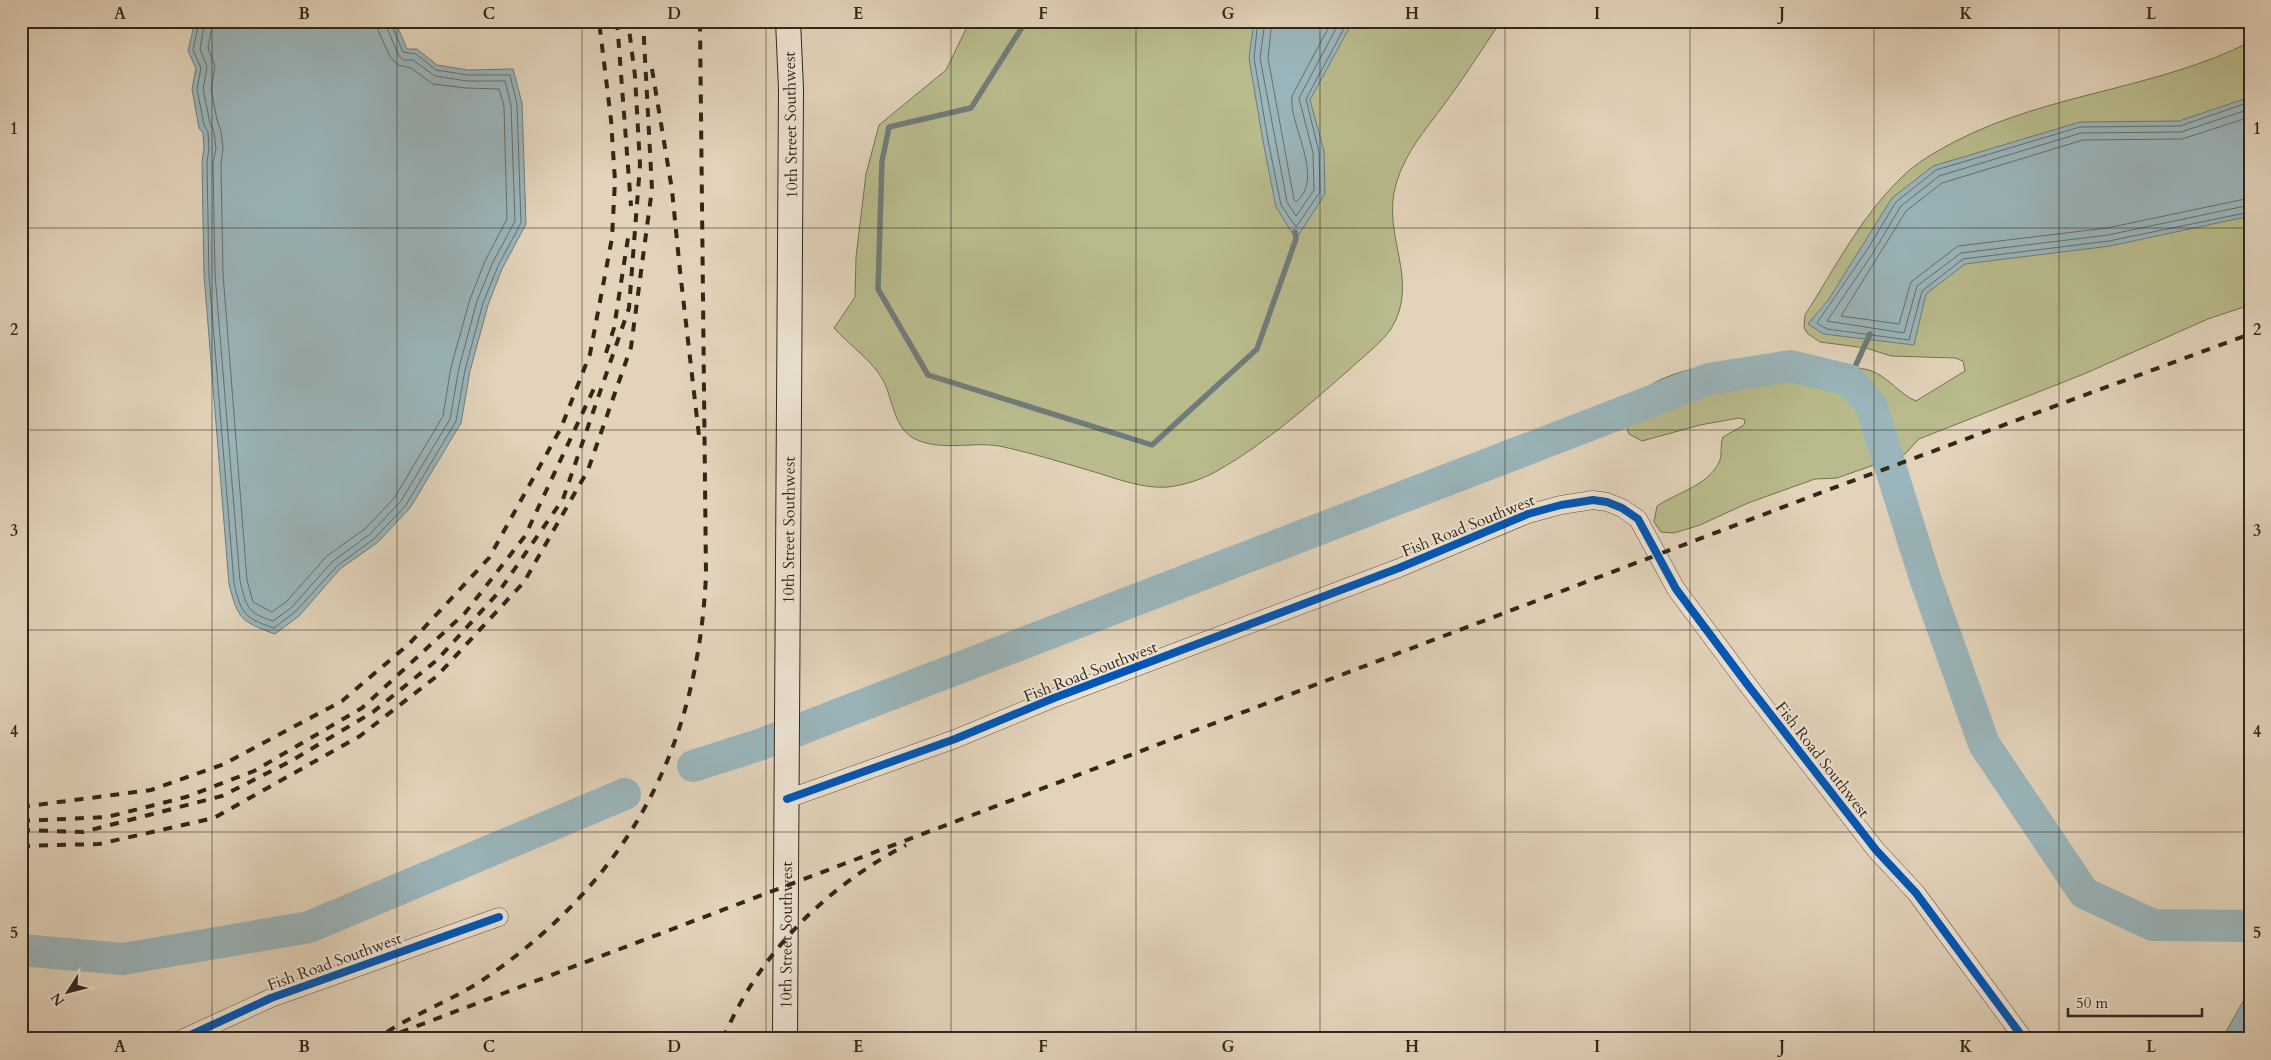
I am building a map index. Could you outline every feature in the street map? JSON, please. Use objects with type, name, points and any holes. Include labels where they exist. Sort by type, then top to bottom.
[{"type":"main road","name":"10th Street Southwest","points":[[785,1039],[791,98],[788,21]]},
{"type":"street","name":"Fish Road Southwest","points":[[787,799],[955,739],[1054,698],[1399,568],[1528,514],[1561,504],[1593,500],[1607,502],[1622,508],[1638,519],[1676,589],[1876,850],[1916,893],[2024,1039]]},
{"type":"street","name":"Fish Road Southwest","points":[[182,1039],[271,998],[499,917]]},
{"type":"green space","points":[[967,21],[1501,21],[1458,85],[1416,142],[1400,172],[1393,203],[1393,222],[1402,275],[1402,293],[1399,311],[1391,329],[1372,349],[1319,396],[1252,449],[1206,477],[1181,485],[1150,487],[1004,447],[993,445],[935,445],[913,438],[901,427],[886,387],[878,373],[867,359],[834,328],[855,297],[856,257],[866,174],[879,125],[946,70],[966,29]]},
{"type":"green space","points":[[2250,42],[2250,305],[2208,319],[2084,374],[1919,439],[1905,454],[1837,478],[1815,479],[1748,503],[1700,525],[1674,533],[1661,532],[1654,522],[1657,506],[1693,487],[1709,476],[1720,460],[1723,437],[1744,425],[1745,420],[1739,418],[1700,425],[1642,441],[1629,434],[1625,422],[1633,401],[1645,389],[1662,379],[1684,371],[1707,366],[1755,360],[1794,359],[1869,370],[1882,376],[1916,401],[1965,371],[1963,361],[1955,358],[1891,356],[1866,348],[1820,342],[1807,333],[1804,327],[1805,315],[1860,227],[1886,194],[1906,173],[1926,158],[1956,141],[1992,125],[2065,101],[2178,71]]},
{"type":"water","points":[[195,21],[395,21],[407,49],[417,49],[437,65],[468,70],[513,69],[522,103],[526,224],[502,269],[488,305],[470,371],[461,423],[410,508],[378,542],[340,569],[299,616],[275,634],[254,626],[242,617],[235,605],[229,584],[204,275],[203,133],[199,128],[192,89],[196,68],[188,51]]},
{"type":"water","points":[[1254,21],[1353,21],[1310,100],[1324,151],[1325,194],[1296,239],[1276,207],[1263,141],[1249,58]]},
{"type":"water","points":[[2250,97],[2250,216],[2110,246],[1965,264],[1926,294],[1914,345],[1824,334],[1808,324],[1829,299],[1892,198],[1933,166],[2080,122],[2179,121]]},
{"type":"water","points":[[2250,989],[2250,1039],[2222,1039]]},
{"type":"waterway","points":[[1026,21],[971,108],[889,127],[882,161],[878,289],[928,375],[1152,445],[1257,349],[1296,239],[1295,232]]},
{"type":"waterway","points":[[1849,380],[1870,334]]},
{"type":"waterway","points":[[693,766],[759,745],[1709,379],[1791,366],[1849,380],[1871,405],[1925,578],[1984,744],[2084,893],[2153,925],[2250,926]]},
{"type":"waterway","points":[[21,950],[123,959],[309,927],[625,794]]},
{"type":"railway","points":[[21,807],[151,790],[224,764],[342,701],[409,644],[489,558],[561,428],[590,354],[612,238],[615,181],[611,120],[599,21]]},
{"type":"railway","points":[[617,21],[631,206]]},
{"type":"railway","points":[[21,830],[83,832],[222,796],[291,761],[373,712],[437,660],[498,593],[563,499],[629,308],[640,165],[635,76],[628,21]]},
{"type":"railway","points":[[21,846],[99,844],[214,818],[360,736],[437,676],[524,582],[588,470],[631,347],[652,189],[643,21]]},
{"type":"railway","points":[[387,1032],[465,991],[490,975],[539,936],[582,895],[618,850],[648,802],[671,751],[689,696],[700,637],[706,575],[700,21]]},
{"type":"railway","points":[[652,69],[672,190],[699,436]]},
{"type":"railway","points":[[606,353],[614,328],[628,238]]},
{"type":"railway","points":[[383,1039],[1828,490],[2250,334]]},
{"type":"railway","points":[[21,821],[107,817],[186,797],[254,771],[362,708],[465,613],[525,536],[597,382]]},
{"type":"railway","points":[[723,1039],[755,978],[775,951],[798,926],[848,881],[906,845]]},
{"type":"cycle path","points":[[787,799],[955,739],[1054,698],[1399,568],[1528,514],[1561,505],[1593,500],[1607,502],[1622,508],[1638,519],[1676,589],[1876,850],[1916,893],[2024,1039]]},
{"type":"cycle path","points":[[182,1039],[271,998],[499,917]]}]
